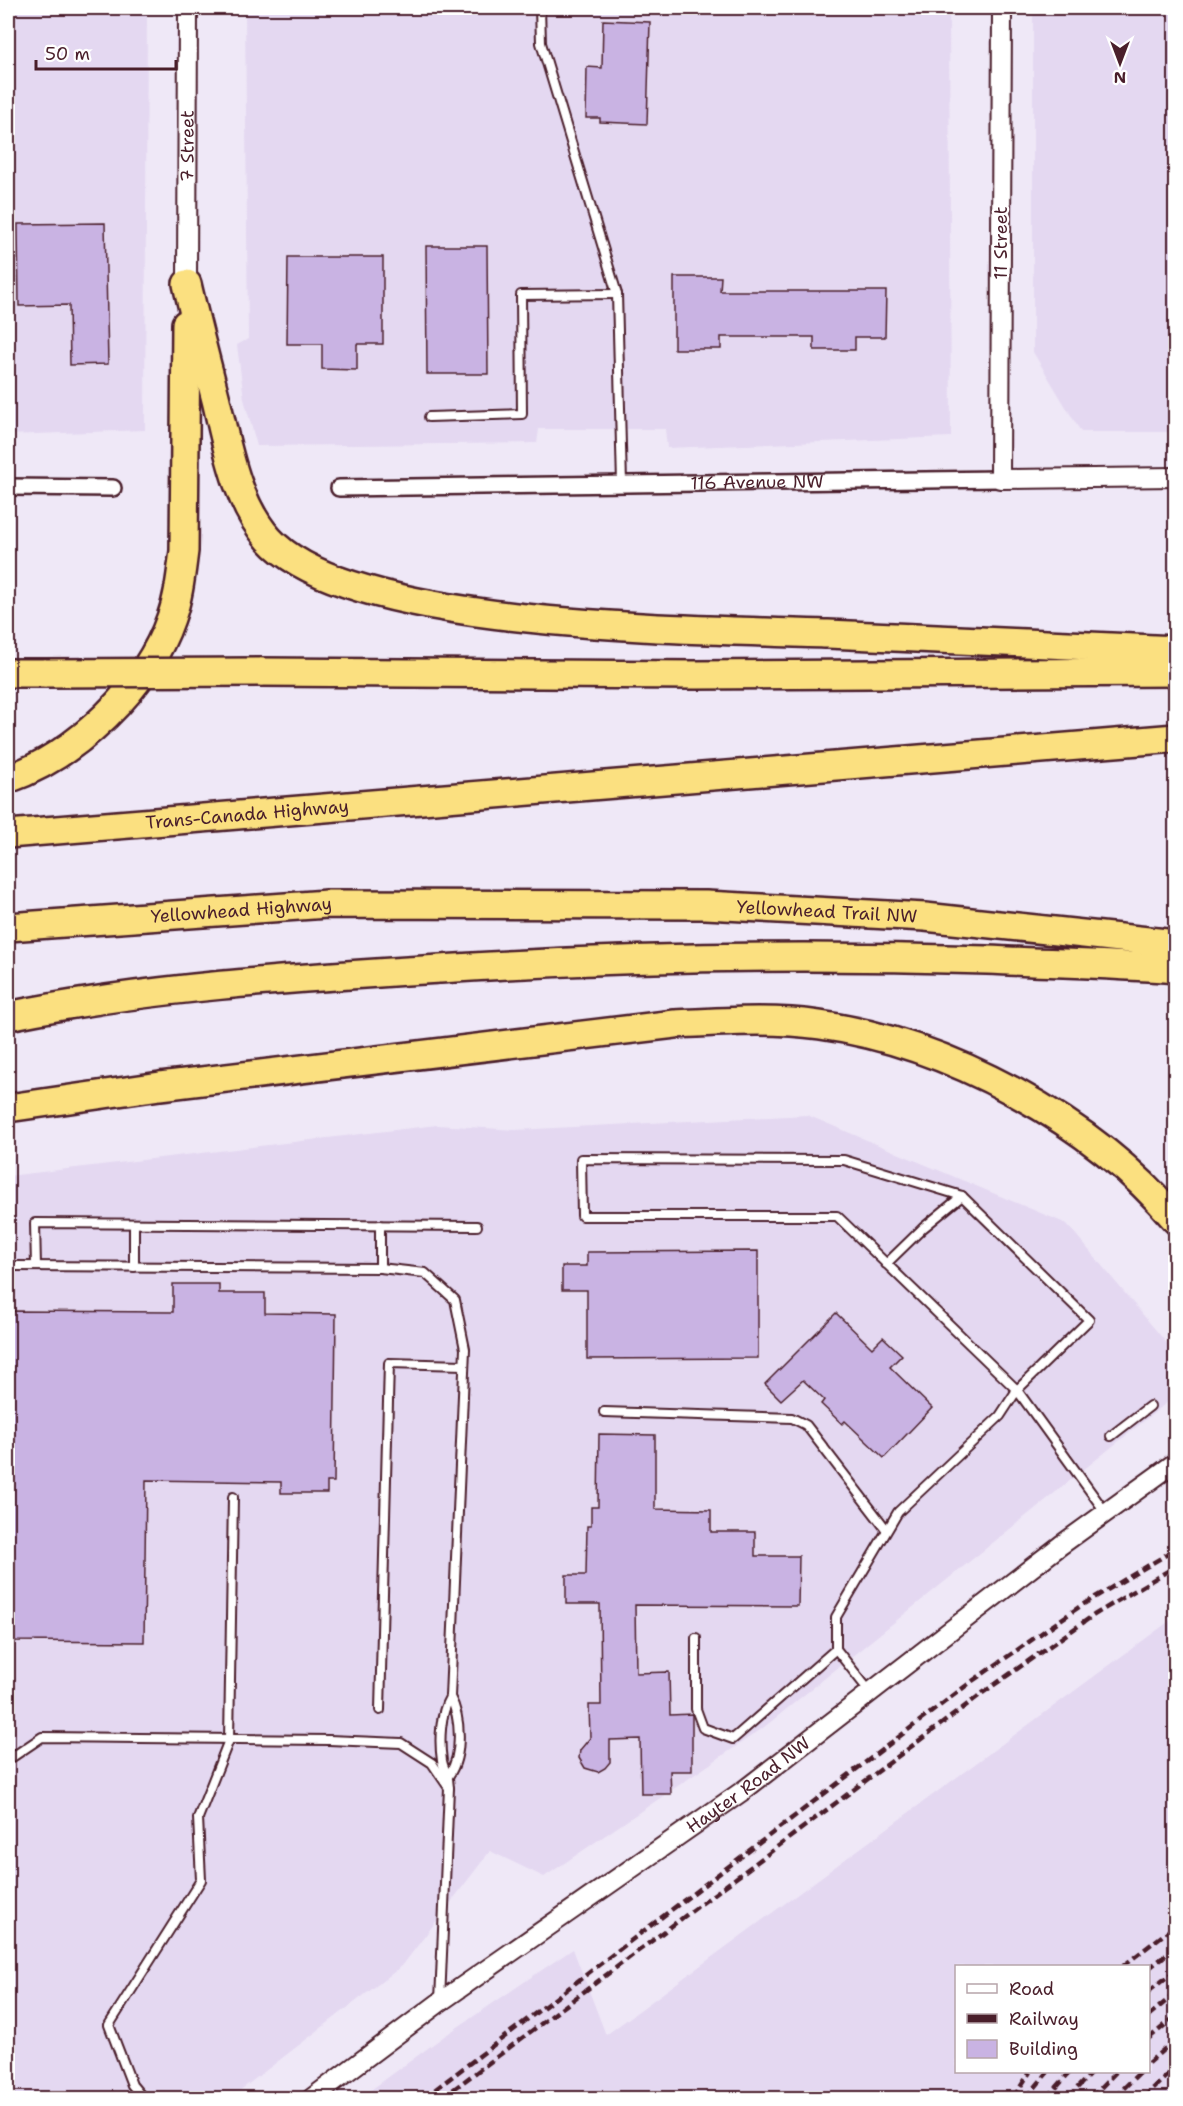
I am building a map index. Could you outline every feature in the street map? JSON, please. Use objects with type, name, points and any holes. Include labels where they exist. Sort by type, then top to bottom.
[{"type":"highway","points":[[187,284],[233,470],[251,511],[268,538],[291,559],[328,577],[408,600],[455,609],[529,617],[643,626],[1176,650]]},
{"type":"highway","points":[[8,779],[49,760],[79,741],[100,721],[128,692],[154,653],[171,620],[180,588],[184,551],[187,284]]},
{"type":"highway","points":[[8,673],[696,675],[1176,672]]},
{"type":"highway","name":"Trans-Canada Highway","points":[[8,834],[1176,738]]},
{"type":"highway","name":"Yellowhead Highway","points":[[8,927],[327,904],[477,906]]},
{"type":"highway","name":"Yellowhead Trail NW","points":[[477,906],[706,905],[844,912],[925,917],[1176,945]]},
{"type":"highway","points":[[8,1016],[116,998],[228,985],[532,962],[679,958],[906,957],[1176,969]]},
{"type":"highway","points":[[8,1108],[160,1086],[675,1024],[750,1021],[820,1025],[898,1041],[956,1062],[1002,1087],[1055,1117],[1129,1171],[1176,1220]]},
{"type":"street","name":"7 Street","points":[[187,284],[188,8]]},
{"type":"street","name":"11 Street","points":[[1000,479],[1002,8]]},
{"type":"street","name":"116 Avenue NW","points":[[339,488],[1176,477]]},
{"type":"street","points":[[8,487],[113,488]]},
{"type":"street","name":"Hayter Road NW","points":[[312,2098],[440,2002],[744,1790],[1174,1462]]},
{"type":"lane","points":[[540,8],[541,43],[616,294],[622,484]]},
{"type":"lane","points":[[429,417],[522,414],[520,295],[616,294]]},
{"type":"lane","points":[[870,1693],[836,1648],[836,1617],[886,1529],[898,1512],[1000,1416],[1017,1390],[1089,1320],[962,1196],[844,1160],[581,1159],[582,1216],[837,1216],[1017,1390],[1106,1513]]},
{"type":"lane","points":[[886,1264],[923,1228],[962,1196]]},
{"type":"lane","points":[[36,1266],[35,1223],[477,1226]]},
{"type":"lane","points":[[134,1224],[134,1267]]},
{"type":"lane","points":[[380,1226],[380,1268]]},
{"type":"lane","points":[[14,1266],[380,1268],[425,1274],[455,1300],[465,1349],[450,1696],[442,1710],[442,1763],[449,1775],[449,1788],[440,2002]]},
{"type":"lane","points":[[380,1710],[389,1363],[464,1365]]},
{"type":"lane","points":[[1112,1436],[1150,1406]]},
{"type":"lane","points":[[604,1412],[792,1418],[806,1425],[886,1529]]},
{"type":"lane","points":[[143,2098],[132,2085],[109,2025],[201,1880],[198,1818],[229,1740],[234,1497]]},
{"type":"lane","points":[[696,1638],[696,1709],[703,1728],[734,1739],[836,1648]]},
{"type":"lane","points":[[449,1775],[457,1764],[457,1710],[450,1696]]},
{"type":"lane","points":[[8,1760],[42,1737],[401,1743],[432,1763],[449,1788]]},
{"type":"shaded area","points":[[8,8],[147,8],[145,430],[8,435]]},
{"type":"shaded area","points":[[245,8],[949,8],[951,437],[667,448],[665,429],[539,429],[537,443],[257,446],[244,399],[237,345],[248,339]]},
{"type":"shaded area","points":[[1033,8],[1175,8],[1175,432],[1081,432],[1033,352]]},
{"type":"shaded area","points":[[807,1115],[1067,1224],[1175,1353],[1175,1396],[763,1728],[544,1877],[490,1851],[402,1966],[230,2098],[8,2098],[8,1176],[437,1125],[516,1130]]},
{"type":"shaded area","points":[[1175,1617],[1175,2098],[360,2098],[443,2037],[573,1949],[606,2035]]},
{"type":"building","points":[[603,20],[650,22],[647,124],[600,122],[600,118],[586,118],[587,67],[602,68]]},
{"type":"building","points":[[105,223],[108,364],[70,365],[69,305],[19,306],[18,224]]},
{"type":"building","points":[[426,246],[487,246],[488,374],[427,374]]},
{"type":"building","points":[[288,257],[383,257],[383,344],[357,344],[357,370],[322,369],[322,344],[287,344]]},
{"type":"building","points":[[674,277],[721,277],[720,291],[886,291],[885,337],[855,337],[855,350],[814,350],[814,337],[721,337],[721,349],[674,349]]},
{"type":"building","points":[[758,1251],[758,1358],[587,1359],[587,1290],[562,1290],[562,1266],[587,1266],[587,1252]]},
{"type":"building","points":[[173,1284],[219,1284],[219,1293],[265,1293],[265,1313],[336,1314],[334,1482],[327,1482],[327,1493],[281,1493],[281,1482],[146,1480],[144,1642],[8,1641],[8,1311],[173,1312]]},
{"type":"building","points":[[836,1313],[872,1348],[883,1337],[902,1355],[890,1367],[932,1408],[884,1458],[845,1421],[842,1424],[821,1404],[824,1400],[803,1380],[781,1400],[765,1384]]},
{"type":"building","points":[[599,1434],[655,1435],[655,1509],[711,1510],[711,1532],[755,1532],[755,1556],[799,1556],[798,1606],[635,1605],[636,1673],[669,1672],[670,1715],[692,1714],[692,1771],[670,1771],[671,1794],[641,1794],[640,1739],[610,1740],[610,1762],[598,1772],[585,1768],[579,1758],[580,1750],[590,1738],[589,1705],[601,1705],[600,1604],[566,1604],[566,1575],[586,1575],[587,1526],[591,1526],[591,1507],[598,1507]]},
{"type":"railway","points":[[424,2098],[971,1682],[1082,1605],[1176,1549]]},
{"type":"railway","points":[[442,2098],[984,1692],[1094,1615],[1176,1566]]},
{"type":"railway","points":[[1124,1965],[1176,1925]]},
{"type":"railway","points":[[1150,1967],[1176,1947]]},
{"type":"railway","points":[[1150,1990],[1176,1970]]},
{"type":"railway","points":[[1150,2014],[1176,1993]]},
{"type":"railway","points":[[1150,2037],[1176,2016]]},
{"type":"railway","points":[[1150,2061],[1176,2039]]},
{"type":"railway","points":[[1143,2098],[1176,2067]]},
{"type":"railway","points":[[1013,2098],[1029,2073]]},
{"type":"railway","points":[[1026,2098],[1047,2073]]},
{"type":"railway","points":[[1047,2098],[1069,2073]]},
{"type":"railway","points":[[1068,2098],[1091,2073]]},
{"type":"railway","points":[[1091,2098],[1115,2073]]},
{"type":"railway","points":[[1114,2098],[1139,2073]]},
{"type":"railway","points":[[1168,2098],[1176,2091]]}]
